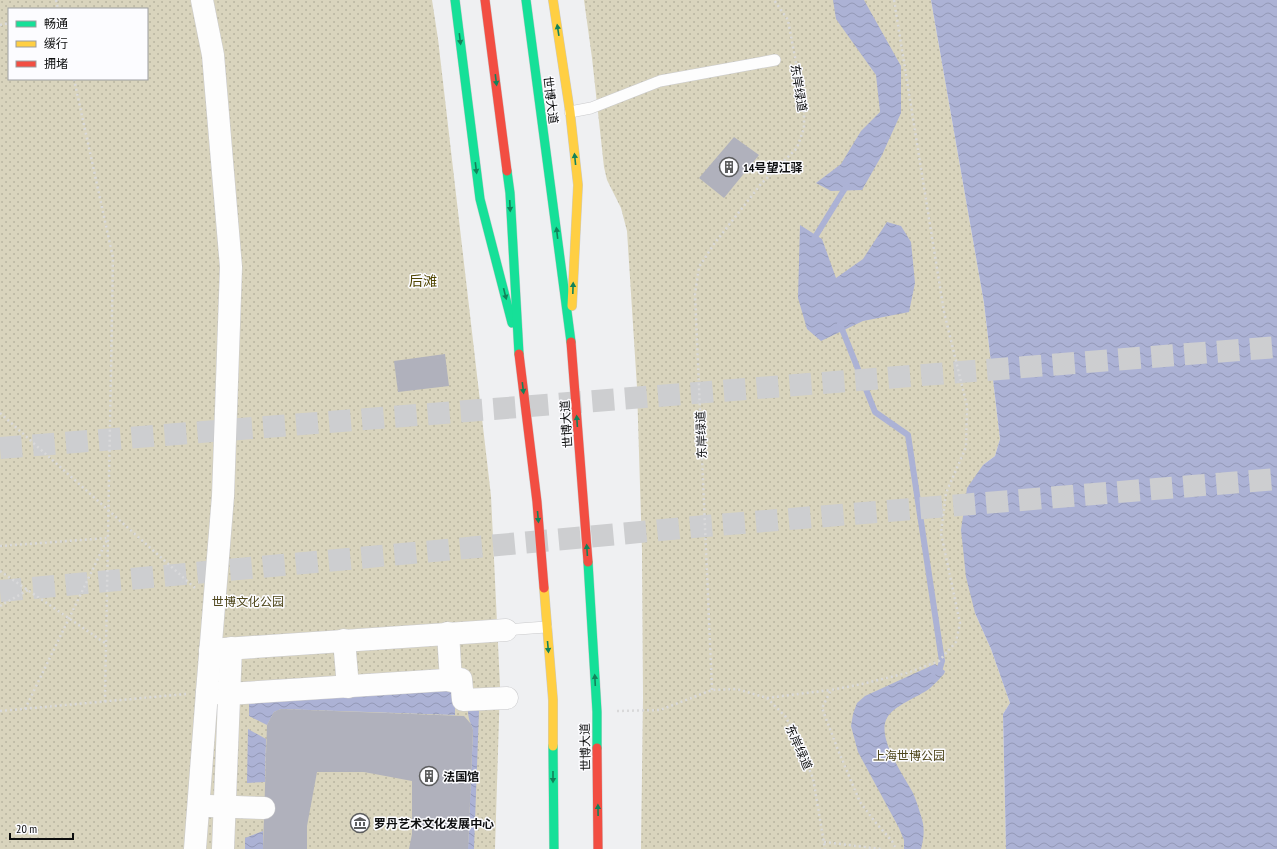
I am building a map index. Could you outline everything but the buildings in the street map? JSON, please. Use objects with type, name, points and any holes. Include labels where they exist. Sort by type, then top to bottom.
[{"type":"main road","points":[[455,0],[480,199],[519,350]]},
{"type":"main road","points":[[485,0],[510,193],[519,350],[537,502],[552,700],[554,849]]},
{"type":"main road","name":"世博大道","points":[[526,0],[571,341],[588,555],[597,712],[598,849]]},
{"type":"main road","points":[[554,0],[570,112],[578,184],[571,341]]},
{"type":"street","points":[[202,0],[214,55],[231,267],[223,496],[214,605],[228,694],[223,849]]},
{"type":"street","points":[[220,649],[506,630]]},
{"type":"street","points":[[448,633],[451,681]]},
{"type":"street","points":[[344,640],[348,687]]},
{"type":"street","points":[[196,849],[207,692],[220,649]]},
{"type":"street","points":[[207,692],[228,694],[451,681],[461,679],[463,700],[507,698]]},
{"type":"street","points":[[199,805],[264,808]]},
{"type":"lane","points":[[570,112],[591,108],[660,80],[775,60]]},
{"type":"lane","points":[[506,630],[546,627]]},
{"type":"path","name":"东岸绿道","points":[[774,0],[788,20],[804,106],[804,128],[796,148],[761,184],[714,244],[699,267],[694,294],[712,690],[737,689],[767,698],[786,717],[813,778],[826,849]]},
{"type":"path","points":[[767,698],[831,690],[862,684],[907,673],[939,661],[956,642],[960,623],[941,533],[946,493],[966,447],[967,406],[944,312],[894,0]]},
{"type":"path","points":[[74,80],[113,258],[105,702]]},
{"type":"path","points":[[0,413],[214,605]]},
{"type":"path","points":[[0,546],[108,538]]},
{"type":"path","points":[[25,709],[108,538]]},
{"type":"path","points":[[0,571],[106,643]]},
{"type":"path","points":[[0,606],[28,590]]},
{"type":"path","points":[[597,712],[660,710],[712,690]]},
{"type":"path","points":[[831,690],[822,708],[838,750],[860,802],[892,841],[896,849]]},
{"type":"path","points":[[0,711],[207,692]]},
{"type":"path","points":[[824,842],[881,849]]},
{"type":"green space","name":"世博文化公园","points":[[0,0],[432,0],[438,39],[491,496],[500,686],[495,849],[0,849]]},
{"type":"green space","name":"上海世博公园","points":[[584,0],[931,0],[984,303],[1000,439],[995,456],[983,465],[975,613],[991,649],[1010,703],[1003,714],[1006,849],[641,849],[643,697],[642,551],[637,387],[627,231],[621,208],[607,180],[604,167]]},
{"type":"water","points":[[833,0],[864,0],[901,66],[901,113],[882,155],[862,190],[831,191],[816,183],[841,164],[861,131],[880,112],[876,75],[836,19]]},
{"type":"water","points":[[931,0],[1277,0],[1277,849],[1006,849],[1003,714],[1010,703],[991,649],[975,613],[966,577],[961,530],[967,488],[983,465],[995,456],[1000,439],[984,303]]},
{"type":"water","points":[[887,222],[901,226],[911,242],[915,283],[909,312],[863,321],[821,341],[807,329],[798,298],[800,225],[822,239],[836,278],[863,259]]},
{"type":"water","points":[[935,664],[945,671],[944,674],[929,689],[906,702],[890,714],[887,718],[885,726],[885,735],[888,746],[913,793],[924,828],[921,849],[904,849],[904,840],[899,828],[858,752],[851,726],[853,714],[857,703],[865,696]]},
{"type":"water","points":[[455,688],[455,715],[281,709],[274,712],[267,725],[249,716],[249,701]]},
{"type":"water","points":[[468,711],[479,711],[474,849],[468,849],[473,730]]},
{"type":"water","points":[[248,729],[266,739],[265,782],[247,783]]},
{"type":"water","points":[[263,831],[263,849],[245,849],[245,838]]},
{"type":"waterway","points":[[812,242],[847,185]]},
{"type":"waterway","points":[[840,324],[875,412],[908,435],[942,661],[940,668],[934,672]]},
{"type":"tunnel","points":[[0,448],[1277,347]]},
{"type":"tunnel","points":[[0,591],[705,526],[1277,479]]},
{"type":"traffic: fast","points":[[455,0],[480,199],[512,323]]},
{"type":"traffic: fast","points":[[526,0],[571,342]]},
{"type":"traffic: fast","points":[[507,171],[510,193],[519,354]]},
{"type":"traffic: fast","points":[[588,562],[597,712],[597,748]]},
{"type":"traffic: fast","points":[[553,746],[554,849]]},
{"type":"traffic: slow","points":[[553,0],[570,112],[578,185],[572,306]]},
{"type":"traffic: slow","points":[[544,588],[553,700],[553,746]]},
{"type":"traffic: jam","points":[[485,0],[507,171]]},
{"type":"traffic: jam","points":[[571,342],[588,562]]},
{"type":"traffic: jam","points":[[519,354],[537,502],[544,588]]},
{"type":"traffic: jam","points":[[597,748],[598,849]]},
{"type":"place","name":"14号望江驿","points":[[729,167]]},
{"type":"place","name":"法国馆","points":[[429,776]]},
{"type":"place","name":"罗丹艺术文化发展中心","points":[[360,823]]},
{"type":"district","name":"后滩","points":[[423,281]]}]
